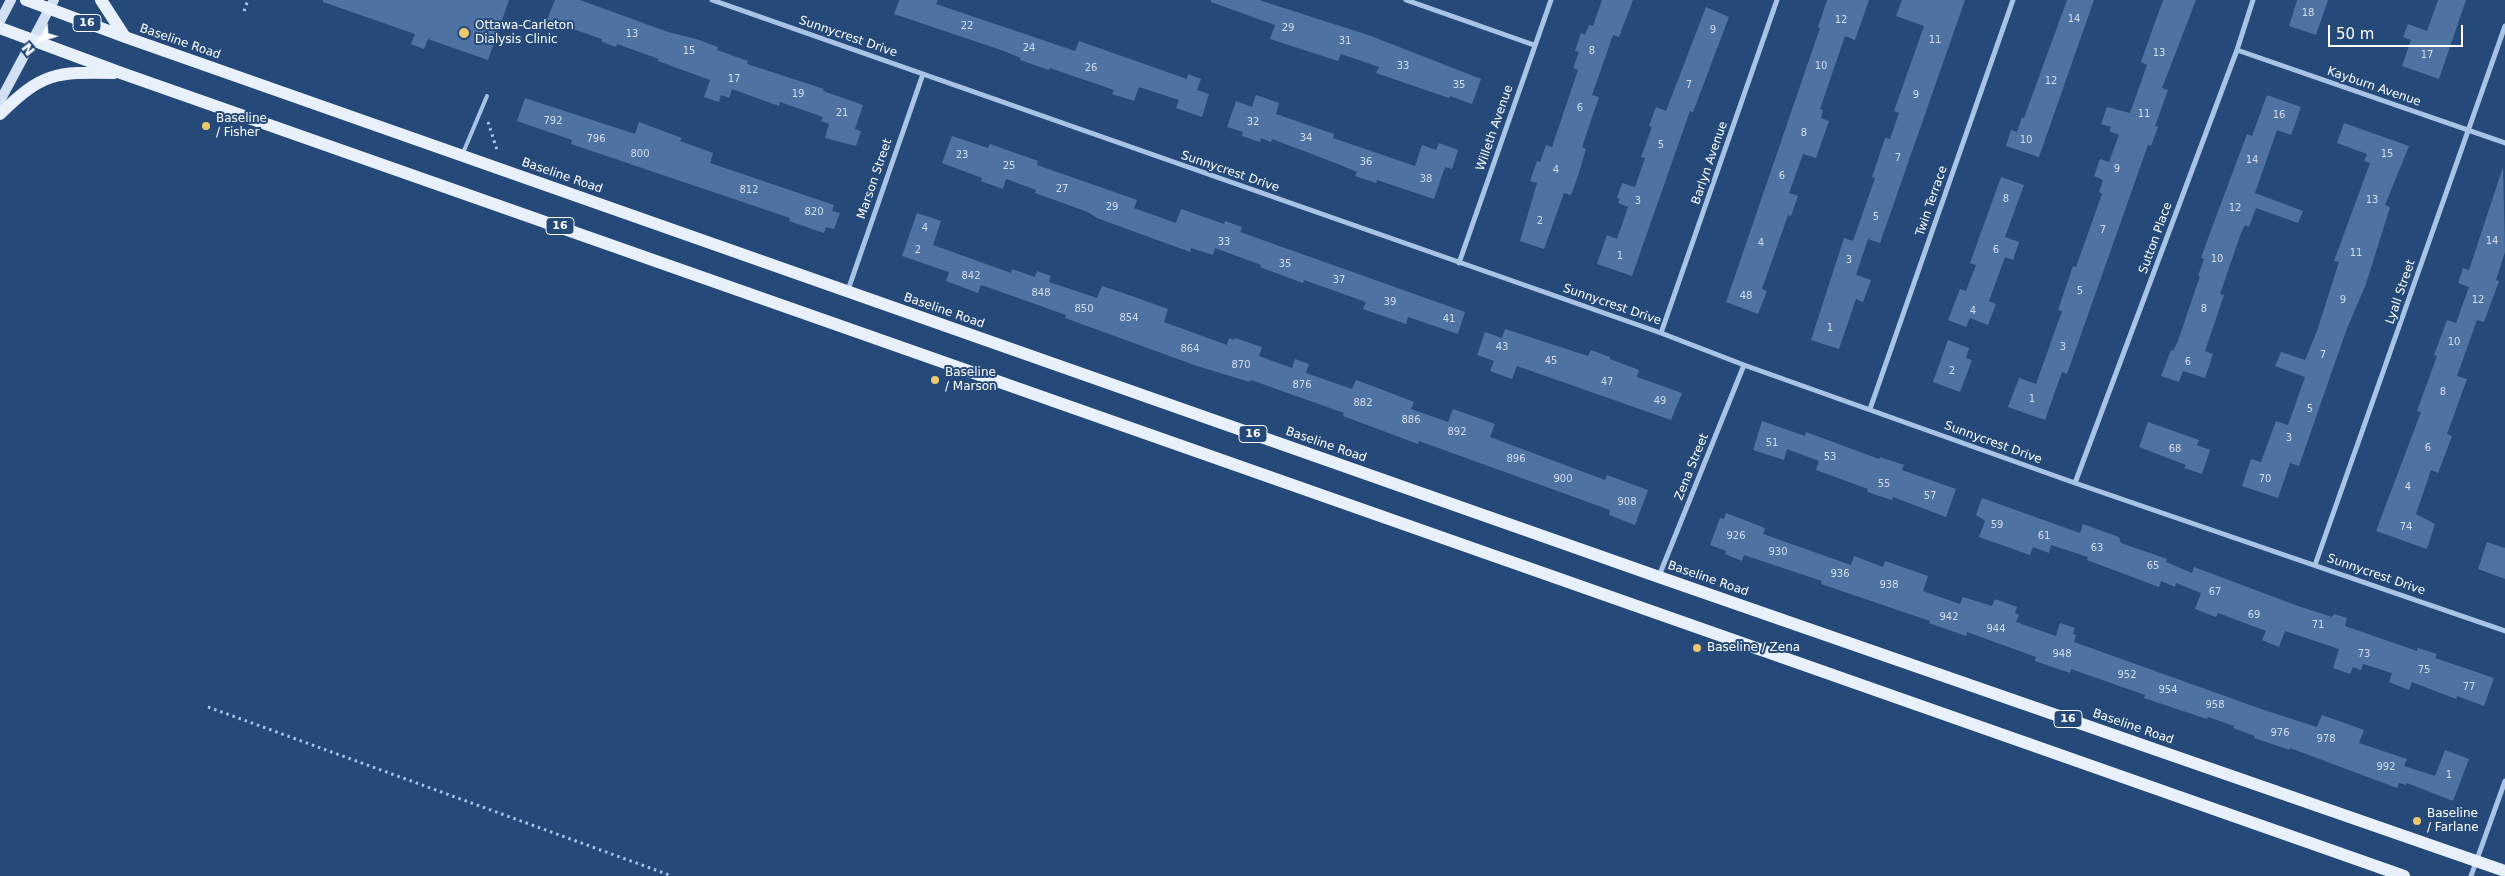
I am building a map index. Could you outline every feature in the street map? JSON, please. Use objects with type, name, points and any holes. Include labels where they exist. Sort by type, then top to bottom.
[{"type":"main road","points":[[0,22],[11,0]]},
{"type":"main road","name":"Baseline Road","points":[[26,0],[52,4],[125,37],[1659,577],[2505,871]]},
{"type":"main road","points":[[101,0],[125,37]]},
{"type":"main road","points":[[0,101],[52,4]]},
{"type":"main road","name":"16","points":[[0,28],[124,74],[2404,876]]},
{"type":"main road","points":[[0,114],[20,94],[53,75],[124,74]]},
{"type":"street","name":"Sunnycrest Drive","points":[[712,0],[1661,333],[1744,365],[2075,483],[2505,631]]},
{"type":"street","points":[[1406,0],[1534,45]]},
{"type":"street","name":"Willeth Avenue","points":[[1459,263],[1550,0]]},
{"type":"street","name":"Barlyn Avenue","points":[[1661,333],[1777,0]]},
{"type":"street","name":"Twin Terrace","points":[[1870,409],[2013,0]]},
{"type":"street","name":"Sutton Place","points":[[2075,483],[2254,0]]},
{"type":"street","name":"Lyall Street","points":[[2315,565],[2505,26]]},
{"type":"street","name":"Kayburn Avenue","points":[[2237,50],[2505,143]]},
{"type":"street","name":"Marson Street","points":[[847,291],[922,74]]},
{"type":"street","name":"Zena Street","points":[[1659,577],[1744,365]]},
{"type":"street","points":[[2471,876],[2505,781]]},
{"type":"lane","points":[[462,156],[487,96]]},
{"type":"path","points":[[244,11],[248,0]]},
{"type":"path","points":[[480,112],[488,121],[497,150]]},
{"type":"path","points":[[208,707],[672,876]]},
{"type":"building","points":[[323,0],[509,0],[488,60],[428,39],[424,49],[411,44],[415,34],[323,2]]},
{"type":"building","points":[[555,0],[580,0],[668,32],[696,39],[718,47],[717,50],[748,61],[747,64],[824,89],[823,91],[863,105],[855,129],[861,131],[856,146],[825,138],[829,124],[821,121],[823,117],[780,102],[779,106],[732,89],[729,98],[721,95],[719,102],[704,97],[710,80],[658,61],[659,59],[617,44],[616,47],[602,42],[602,39],[547,20]]},
{"type":"building","points":[[899,0],[938,0],[936,4],[1075,51],[1079,41],[1187,79],[1188,74],[1201,79],[1197,90],[1209,94],[1202,117],[1176,108],[1179,100],[1139,87],[1134,101],[1112,94],[1114,90],[1020,60],[1021,58],[1001,50],[894,14]]},
{"type":"building","points":[[1211,0],[1259,0],[1371,36],[1481,79],[1472,104],[1450,96],[1449,98],[1376,73],[1379,67],[1341,54],[1338,61],[1270,39],[1275,25],[1211,2]]},
{"type":"building","points":[[1602,0],[1633,0],[1619,37],[1613,35],[1592,95],[1599,97],[1582,147],[1586,149],[1578,176],[1571,195],[1564,193],[1544,249],[1520,241],[1537,183],[1530,181],[1537,161],[1540,162],[1546,145],[1552,147],[1578,70],[1573,68],[1579,52],[1575,51],[1581,33],[1585,35],[1589,25],[1593,26]]},
{"type":"building","points":[[1827,0],[1869,0],[1855,40],[1845,36],[1820,109],[1823,110],[1821,118],[1829,121],[1816,158],[1803,154],[1789,193],[1798,196],[1791,216],[1788,215],[1762,289],[1767,291],[1758,314],[1726,302],[1820,28],[1818,27]]},
{"type":"building","points":[[1902,0],[1965,0],[1880,243],[1868,239],[1856,275],[1871,280],[1863,302],[1856,299],[1839,349],[1811,340],[1844,238],[1853,241],[1875,178],[1872,177],[1885,138],[1890,139],[1899,113],[1894,111],[1924,26],[1896,16]]},
{"type":"building","points":[[2067,0],[2094,0],[2039,157],[2006,146],[2011,130],[2017,132],[2022,117],[2024,118]]},
{"type":"building","points":[[2163,0],[2196,0],[2162,88],[2168,90],[2155,126],[2158,127],[2151,146],[2148,145],[2067,374],[2062,372],[2045,420],[2008,407],[2019,378],[2036,384],[2062,311],[2058,310],[2073,266],[2076,267],[2102,194],[2099,192],[2103,180],[2094,176],[2100,159],[2109,162],[2119,135],[2109,131],[2111,127],[2101,124],[2107,107],[2130,113],[2147,65],[2141,62]]},
{"type":"building","points":[[2297,0],[2328,0],[2316,35],[2289,26]]},
{"type":"building","points":[[2438,0],[2466,0],[2439,79],[2402,66],[2411,40],[2403,37],[2408,24],[2427,31]]},
{"type":"building","points":[[1706,7],[1729,17],[1693,112],[1690,111],[1632,276],[1597,264],[1607,235],[1617,239],[1628,207],[1618,203],[1620,199],[1617,198],[1622,183],[1635,187],[1645,158],[1641,157],[1652,127],[1649,126],[1656,107],[1666,111]]},
{"type":"building","points":[[1256,95],[1279,103],[1276,114],[1334,134],[1333,138],[1415,166],[1422,145],[1436,150],[1439,143],[1458,150],[1452,169],[1445,167],[1434,199],[1377,180],[1376,183],[1355,176],[1357,172],[1272,139],[1271,142],[1261,138],[1260,142],[1242,136],[1243,132],[1227,127],[1236,101],[1252,107]]},
{"type":"building","points":[[2267,95],[2301,107],[2291,135],[2277,130],[2255,193],[2303,211],[2298,223],[2256,208],[2249,227],[2245,225],[2241,233],[2220,294],[2224,295],[2205,351],[2213,354],[2205,378],[2183,371],[2179,382],[2161,376],[2171,350],[2173,351],[2178,341],[2200,276],[2198,276],[2204,259],[2201,258],[2247,134],[2252,136]]},
{"type":"building","points":[[525,98],[635,134],[639,122],[682,138],[680,141],[713,153],[710,163],[834,205],[832,211],[840,213],[834,229],[826,227],[824,233],[789,221],[790,218],[571,144],[572,140],[517,121]]},
{"type":"building","points":[[2344,123],[2409,146],[2385,205],[2390,207],[2366,284],[2346,331],[2299,466],[2290,463],[2278,498],[2242,486],[2251,459],[2261,462],[2276,421],[2288,425],[2305,377],[2275,366],[2281,352],[2305,360],[2317,331],[2339,262],[2334,261],[2370,163],[2364,161],[2367,154],[2337,143]]},
{"type":"building","points":[[952,136],[988,148],[990,144],[1038,161],[1037,165],[1137,200],[1134,208],[1176,223],[1181,209],[1224,224],[1225,221],[1242,227],[1240,232],[1465,312],[1458,334],[1408,317],[1406,324],[1363,309],[1366,302],[1304,280],[1303,283],[1215,248],[1213,255],[1191,248],[1190,252],[1097,218],[1088,212],[1035,193],[1036,190],[1006,179],[1003,189],[981,181],[982,178],[942,163]]},
{"type":"building","points":[[2503,167],[2505,252],[2496,280],[2499,281],[2484,322],[2477,320],[2457,376],[2467,379],[2447,434],[2452,436],[2438,473],[2431,470],[2416,514],[2435,524],[2427,549],[2376,531],[2421,412],[2417,411],[2437,356],[2434,355],[2447,320],[2456,323],[2469,287],[2458,283],[2463,268],[2469,270]]},
{"type":"building","points":[[2001,177],[2024,185],[2005,237],[2019,242],[2013,260],[2005,257],[1989,301],[1996,304],[1988,325],[1970,318],[1966,327],[1948,320],[1960,289],[1966,291],[1976,265],[1970,263]]},
{"type":"building","points":[[917,213],[941,221],[933,245],[1011,273],[1012,269],[1035,277],[1037,271],[1051,276],[1049,282],[1097,298],[1102,286],[1126,294],[1168,309],[1164,322],[1227,345],[1229,338],[1234,340],[1235,338],[1262,347],[1259,356],[1292,368],[1295,359],[1309,364],[1306,373],[1352,389],[1356,380],[1414,402],[1411,409],[1448,422],[1453,409],[1495,424],[1490,437],[1605,480],[1607,475],[1648,490],[1635,525],[1609,515],[1610,510],[1419,441],[1418,444],[1343,416],[1344,413],[1251,380],[1250,382],[1197,366],[1065,318],[1066,315],[981,285],[978,293],[946,281],[949,272],[902,256]]},
{"type":"building","points":[[1505,329],[1588,356],[1591,350],[1639,370],[1637,377],[1682,393],[1671,420],[1517,366],[1512,379],[1490,371],[1494,361],[1477,355],[1485,332],[1502,338]]},
{"type":"building","points":[[1948,340],[1969,348],[1966,358],[1972,360],[1960,392],[1933,382]]},
{"type":"building","points":[[1762,421],[1805,436],[1806,432],[1879,459],[1880,457],[1904,465],[1902,470],[1956,489],[1946,517],[1893,497],[1892,500],[1867,492],[1868,489],[1816,470],[1819,461],[1787,449],[1784,460],[1753,450]]},
{"type":"building","points":[[2148,422],[2199,440],[2197,445],[2210,450],[2202,474],[2184,468],[2186,465],[2139,447]]},
{"type":"building","points":[[1982,498],[2080,533],[2083,524],[2119,537],[2121,543],[2167,559],[2166,562],[2192,573],[2194,567],[2298,606],[2332,617],[2334,614],[2347,618],[2345,626],[2417,651],[2418,648],[2437,654],[2435,658],[2494,678],[2484,706],[2457,696],[2456,699],[2412,682],[2409,690],[2389,682],[2392,673],[2363,664],[2361,670],[2353,667],[2350,674],[2333,668],[2339,649],[2285,631],[2279,647],[2262,640],[2266,631],[2218,613],[2216,617],[2195,609],[2201,593],[2176,583],[2175,587],[2161,581],[2159,587],[2087,560],[2088,557],[2051,545],[2049,553],[2033,547],[2030,555],[1979,537],[1985,521],[1976,515]]},
{"type":"building","points":[[1726,513],[1765,528],[1763,534],[1851,565],[1854,556],[1883,567],[1885,561],[1928,576],[1923,591],[1960,604],[1963,597],[1992,606],[1995,599],[2017,607],[2015,613],[2019,615],[2016,622],[2056,636],[2060,623],[2075,628],[2073,634],[2076,635],[2074,642],[2264,710],[2317,727],[2322,715],[2364,730],[2359,743],[2407,759],[2404,766],[2435,776],[2445,750],[2469,759],[2453,801],[2407,783],[2406,785],[2399,783],[2397,788],[2290,748],[2290,750],[2254,738],[2255,736],[2233,728],[2234,726],[2144,698],[2145,695],[2071,669],[2070,673],[2035,661],[2036,657],[1967,632],[1966,636],[1929,623],[1930,621],[1821,584],[1822,581],[1744,555],[1742,561],[1725,554],[1726,551],[1710,545],[1720,518],[1724,519]]},
{"type":"building","points":[[2487,542],[2505,548],[2505,579],[2478,569]]},
{"type":"place","name":"Ottawa-Carleton Dialysis Clinic","points":[[464,33]]},
{"type":"place","name":"Baseline / Fisher","points":[[206,126]]},
{"type":"place","name":"Baseline / Marson","points":[[935,380]]},
{"type":"place","name":"Baseline / Zena","points":[[1697,648]]},
{"type":"place","name":"Baseline / Farlane","points":[[2417,821]]}]
